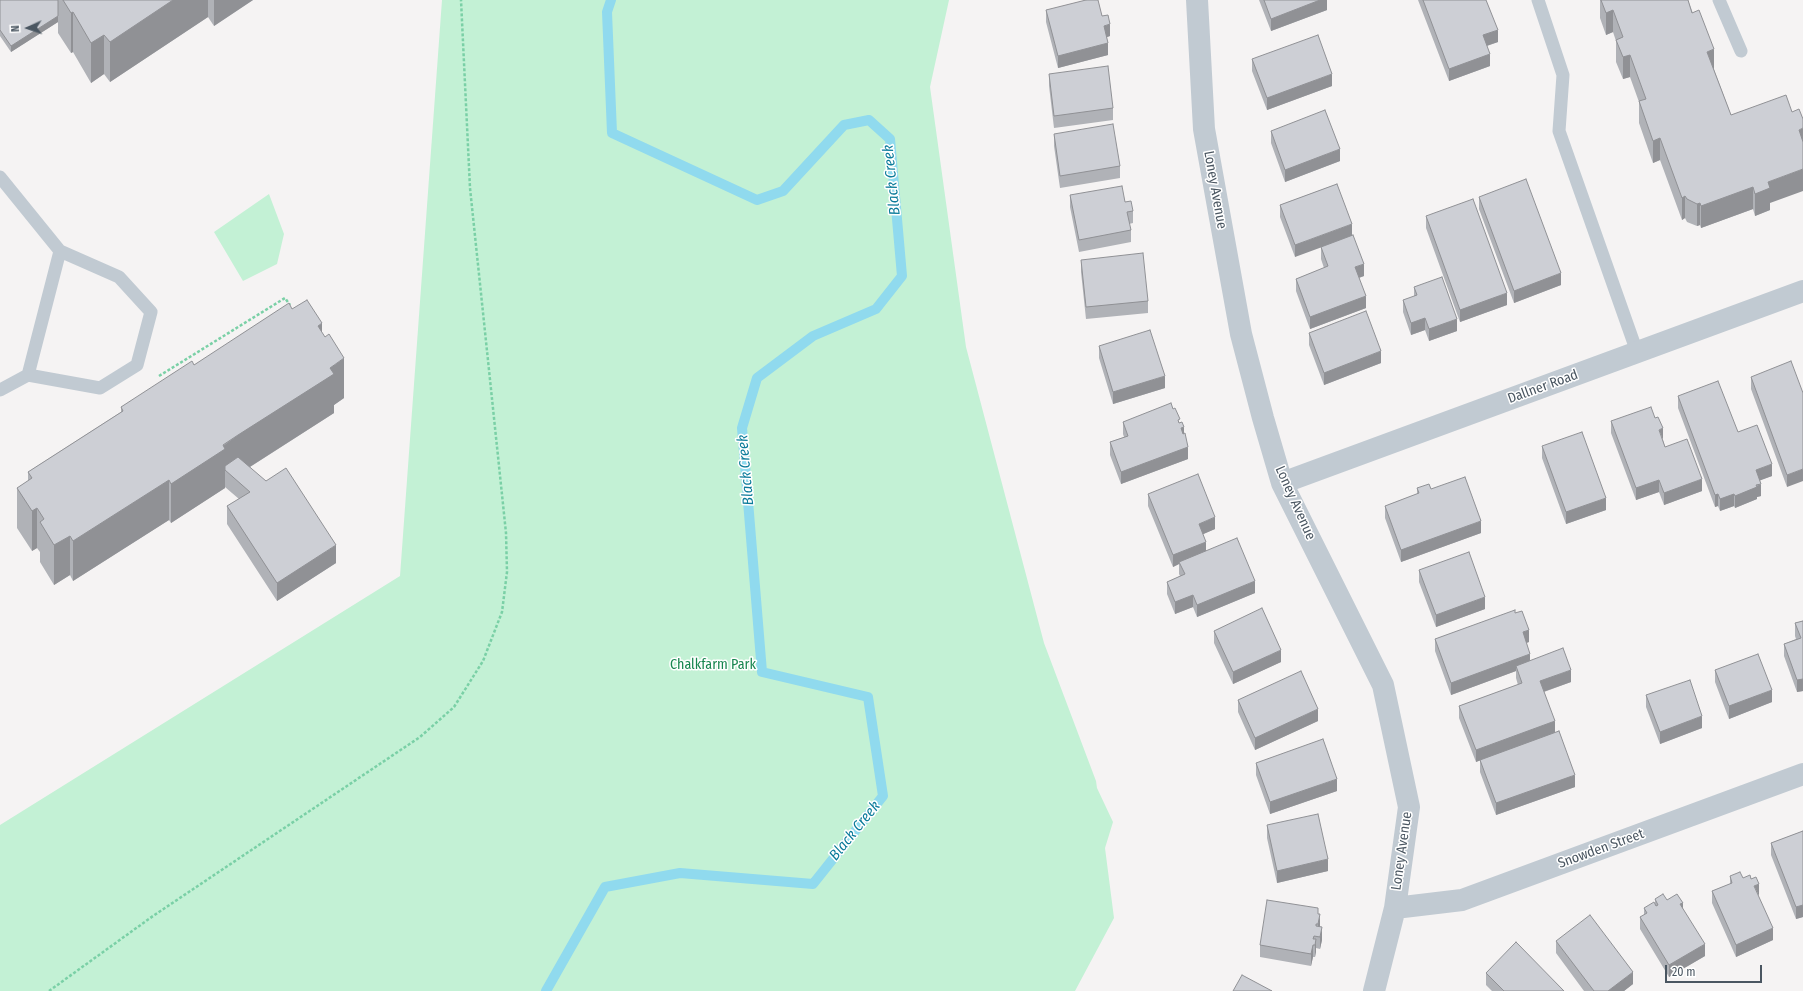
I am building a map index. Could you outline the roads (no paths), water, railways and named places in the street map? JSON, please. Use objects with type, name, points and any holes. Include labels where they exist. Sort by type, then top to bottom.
[{"type":"street","name":"Loney Avenue","points":[[1197,0],[1204,129],[1241,334],[1263,418],[1282,483],[1383,685],[1409,807],[1395,908],[1374,991]]},
{"type":"street","name":"Dallner Road","points":[[1282,483],[1803,291]]},
{"type":"street","name":"Snowden Street","points":[[1395,908],[1462,900],[1803,774]]},
{"type":"lane","points":[[1538,0],[1563,75],[1559,131],[1637,352]]},
{"type":"lane","points":[[1720,0],[1741,51]]},
{"type":"lane","points":[[0,177],[60,251],[119,277],[151,312],[137,365],[100,388],[28,375],[0,390]]},
{"type":"lane","points":[[28,375],[60,251]]},
{"type":"waterway","name":"Black Creek","points":[[546,991],[605,887],[680,873],[813,884],[883,796],[868,697],[762,672],[742,428],[757,378],[813,336],[876,309],[902,276],[890,139],[869,120],[844,125],[783,191],[757,200],[612,133],[607,12],[611,0]]},
{"type":"park label","name":"Chalkfarm Park","points":[[713,665]]}]
